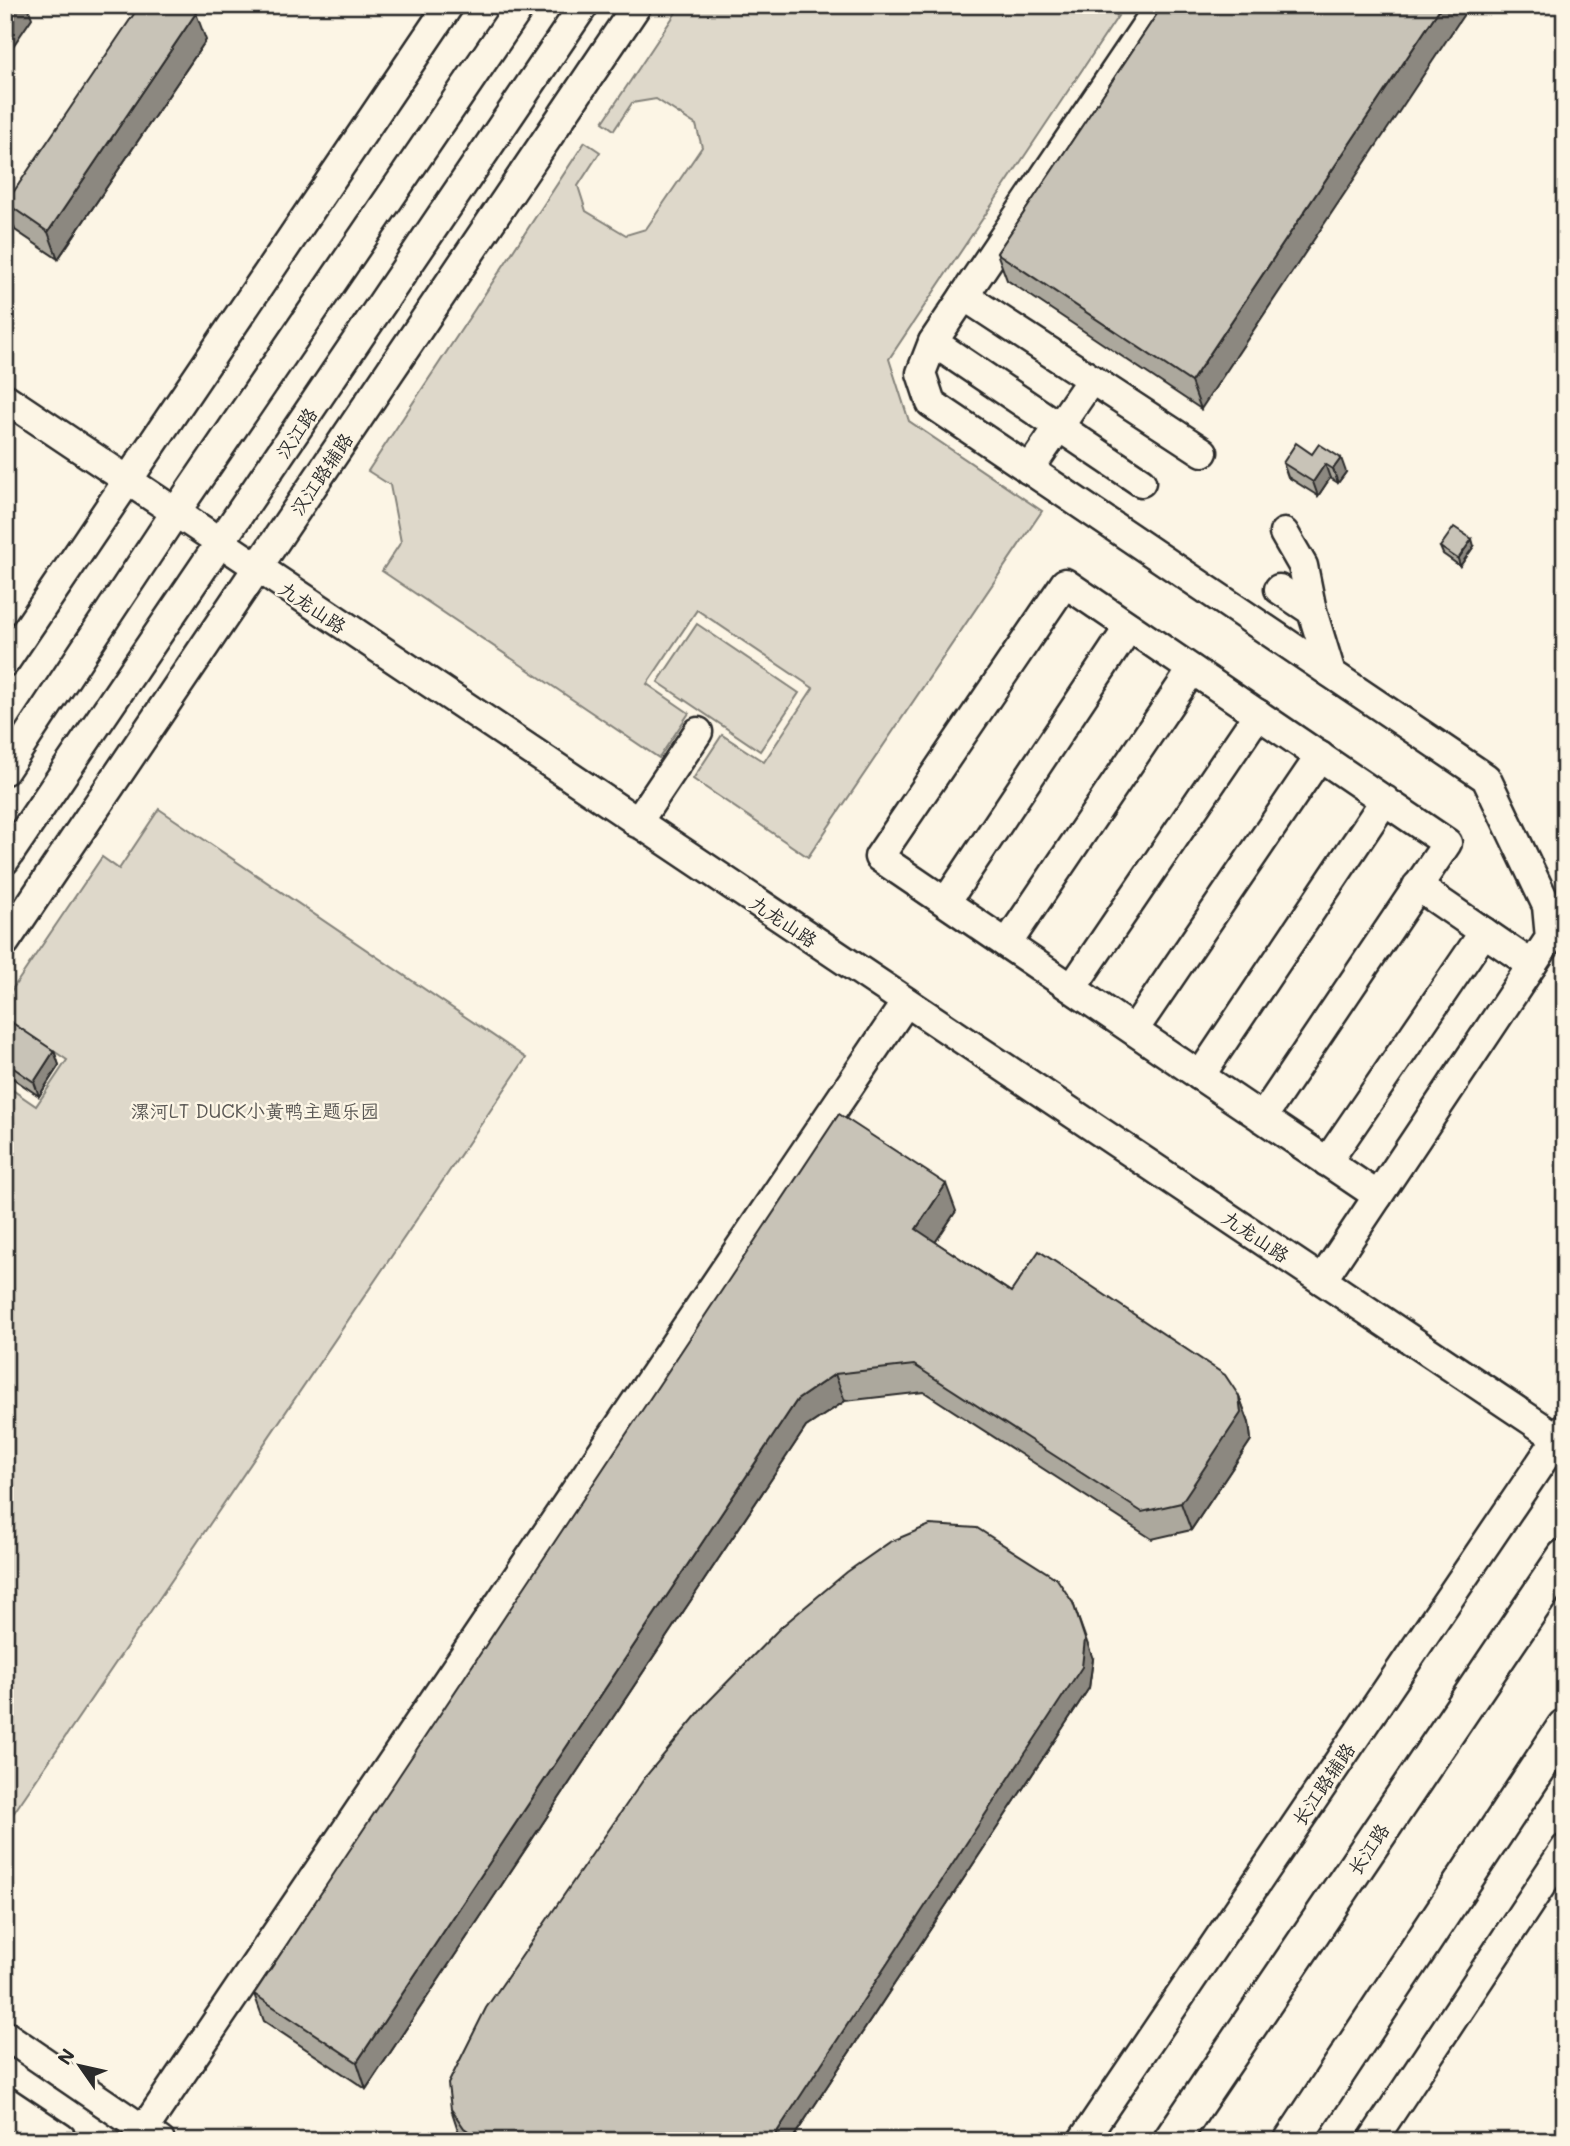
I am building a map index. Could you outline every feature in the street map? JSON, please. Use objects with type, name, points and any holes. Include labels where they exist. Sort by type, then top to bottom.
[{"type":"main road","name":"长江路","points":[[1171,2141],[1565,1557]]},
{"type":"main road","points":[[1293,2141],[1565,1727]]},
{"type":"main road","points":[[5,2105],[59,2141]]},
{"type":"street","points":[[5,662],[449,5]]},
{"type":"street","points":[[5,770],[175,513],[521,5]]},
{"type":"street","name":"汉江路","points":[[5,860],[584,5]]},
{"type":"street","name":"汉江路辅路","points":[[5,942],[637,5]]},
{"type":"street","points":[[1151,8],[933,342],[921,373],[931,403],[1486,778],[1547,906],[1550,938],[1322,1280]]},
{"type":"street","points":[[964,296],[1203,453]]},
{"type":"street","points":[[933,342],[1141,482]]},
{"type":"street","points":[[1029,470],[1091,380]]},
{"type":"street","name":"九龙山路","points":[[5,398],[220,545],[1322,1280],[1562,1436]]},
{"type":"street","points":[[1284,533],[1303,566],[1312,611],[1331,673]]},
{"type":"street","points":[[1262,1118],[1447,843],[1065,583],[879,857],[1200,1076],[1262,1118],[1328,1162],[1378,1196]]},
{"type":"street","points":[[1279,589],[1312,611]]},
{"type":"street","points":[[946,902],[1129,627]]},
{"type":"street","points":[[1007,944],[1192,670]]},
{"type":"street","points":[[1072,988],[1258,714]]},
{"type":"street","points":[[637,823],[698,732]]},
{"type":"street","points":[[1134,1030],[1320,757]]},
{"type":"street","points":[[1200,1076],[1385,800]]},
{"type":"street","points":[[1417,886],[1532,965]]},
{"type":"street","points":[[1328,1162],[1484,932]]},
{"type":"street","points":[[5,2035],[146,2137],[906,1002]]},
{"type":"street","name":"长江路辅路","points":[[1082,2141],[1562,1436]]},
{"type":"street","points":[[1372,2141],[1565,1849]]},
{"type":"green space","points":[[681,5],[1101,5],[1118,16],[889,359],[909,421],[1042,511],[808,857],[693,779],[722,735],[764,762],[813,688],[697,610],[647,684],[689,713],[659,758],[382,571],[401,542],[390,485],[368,471],[585,142],[600,152],[578,186],[586,211],[626,235],[646,229],[702,147],[696,125],[656,99],[632,103],[614,130],[603,122]]},
{"type":"green space","points":[[697,624],[799,693],[760,751],[658,682]]},
{"type":"green space","name":"漯河LT DUCK小黄鸭主题乐园","points":[[159,809],[526,1058],[13,1814],[5,1809],[5,1085],[36,1106],[67,1060],[5,1018],[5,1000],[102,857],[119,869]]},
{"type":"building","points":[[5,5],[12,5],[5,16]]},
{"type":"building","points":[[140,5],[184,5],[196,13],[48,232],[6,203]]},
{"type":"building","points":[[1163,5],[1442,5],[1191,382],[997,253]]},
{"type":"building","points":[[1296,443],[1312,454],[1319,444],[1341,458],[1333,469],[1325,464],[1313,482],[1283,463]]},
{"type":"building","points":[[1454,527],[1472,539],[1458,559],[1440,547]]},
{"type":"building","points":[[8,1020],[54,1051],[34,1082],[5,1062],[5,1024]]},
{"type":"building","points":[[839,1114],[946,1184],[916,1229],[1011,1292],[1039,1251],[1225,1375],[1239,1396],[1241,1413],[1181,1503],[1142,1512],[914,1365],[835,1374],[797,1400],[357,2062],[254,1994]]},
{"type":"building","points":[[930,1525],[977,1528],[1057,1579],[1073,1603],[1085,1639],[1082,1667],[771,2141],[483,2141],[464,2128],[451,2109],[448,2084],[486,2008],[646,1776],[705,1705],[780,1628],[847,1572],[890,1542]]}]
